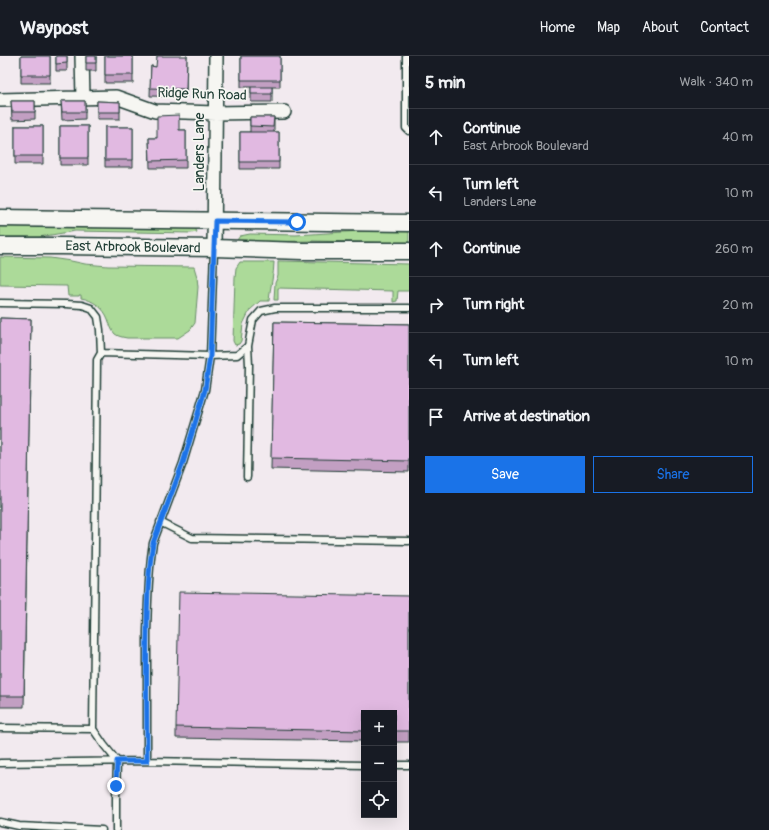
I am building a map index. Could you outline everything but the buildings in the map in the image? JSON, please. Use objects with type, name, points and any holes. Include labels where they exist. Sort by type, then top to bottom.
[{"type":"street","points":[[82,56],[83,98]]},
{"type":"street","name":"Landers Lane","points":[[214,248],[216,56]]},
{"type":"street","name":"Ridge Run Road","points":[[0,100],[116,97],[155,110],[215,113],[284,112]]},
{"type":"street","name":"East Arbrook Boulevard","points":[[0,218],[409,223]]},
{"type":"street","name":"East Arbrook Boulevard","points":[[0,246],[214,248],[302,251],[409,251]]},
{"type":"lane","points":[[406,56],[406,128],[409,131]]},
{"type":"lane","points":[[147,761],[146,679],[148,586],[153,543],[183,463],[205,390],[210,356],[214,248]]},
{"type":"lane","points":[[0,303],[82,305],[91,308],[98,318],[101,353],[97,360],[93,729],[117,761],[116,830]]},
{"type":"lane","points":[[247,477],[248,346],[253,320],[261,311],[275,308],[409,308]]},
{"type":"lane","points":[[101,353],[210,356],[237,355],[248,346]]},
{"type":"lane","points":[[160,522],[192,538],[409,541]]},
{"type":"lane","points":[[0,728],[93,729]]},
{"type":"lane","points":[[0,763],[147,761],[361,765]]},
{"type":"lane","points":[[397,765],[409,765]]},
{"type":"lane","points":[[0,822],[19,826],[102,830]]},
{"type":"green space","points":[[0,225],[190,227],[195,228],[197,232],[75,231],[39,237],[0,237]]},
{"type":"green space","points":[[376,230],[409,231],[409,243],[313,241],[244,242],[237,240],[240,236],[250,234],[296,235]]},
{"type":"green space","points":[[0,257],[50,258],[108,266],[194,267],[198,287],[195,323],[190,330],[178,338],[127,338],[120,336],[115,334],[104,311],[101,308],[94,303],[81,298],[81,295],[68,296],[67,286],[0,285]]},
{"type":"green space","points":[[278,261],[409,264],[409,291],[398,291],[397,301],[393,302],[393,291],[278,288],[278,300],[274,300],[275,283],[278,276]]},
{"type":"green space","points":[[240,262],[274,262],[274,267],[269,301],[260,301],[250,310],[243,324],[241,341],[239,344],[235,345],[233,341],[235,277],[236,268]]},
{"type":"route","points":[[116,786],[117,761],[147,761],[146,679],[148,586],[151,555],[153,543],[183,463],[205,390],[210,356],[215,221],[297,222]]}]
